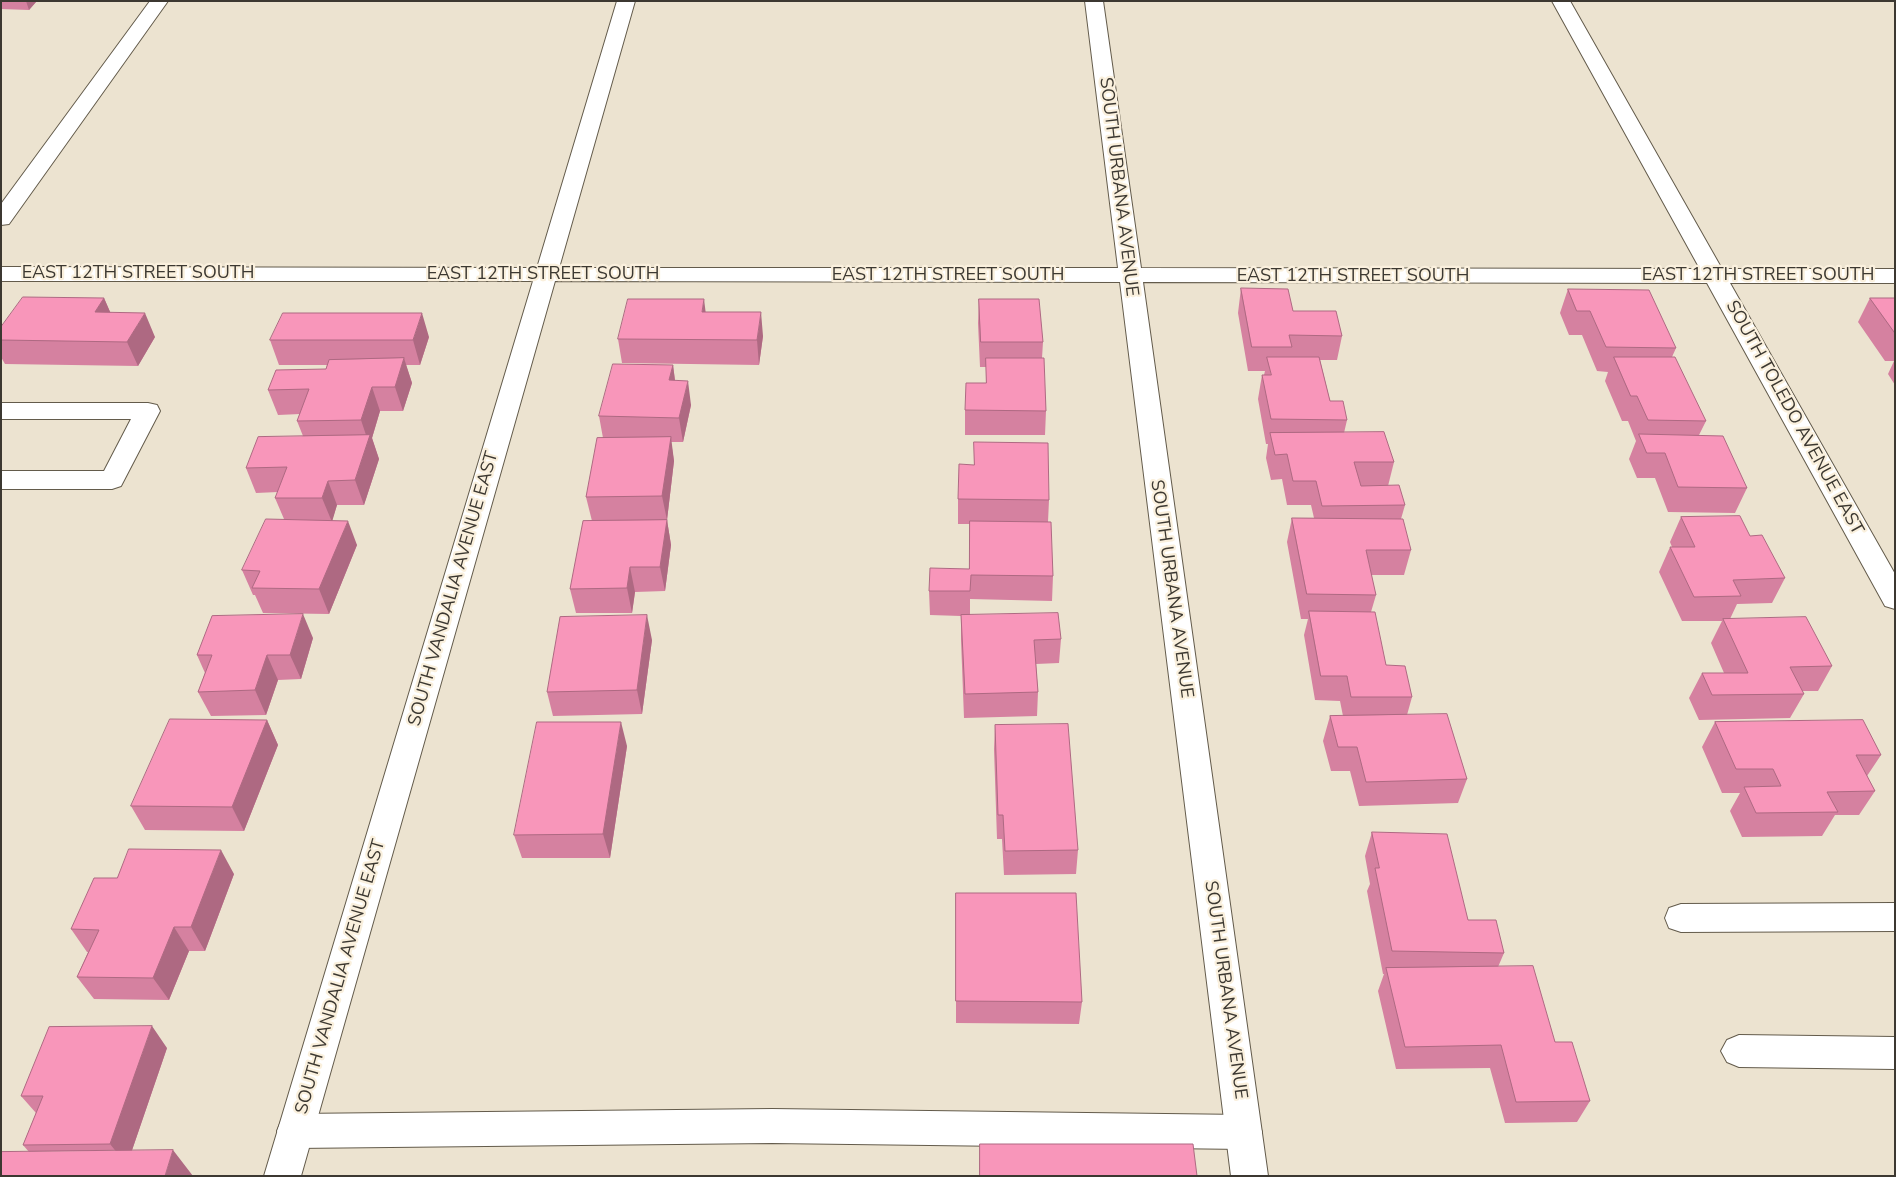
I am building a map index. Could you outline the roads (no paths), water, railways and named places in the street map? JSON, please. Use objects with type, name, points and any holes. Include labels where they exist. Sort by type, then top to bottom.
[{"type":"street","points":[[1,219],[159,1]]},
{"type":"street","name":"SOUTH VANDALIA AVENUE EAST","points":[[282,1176],[626,1]]},
{"type":"street","name":"SOUTH URBANA AVENUE","points":[[1094,1],[1129,277],[1250,1176]]},
{"type":"street","name":"SOUTH TOLEDO AVENUE EAST","points":[[1561,1],[1895,600]]},
{"type":"street","name":"EAST 12TH STREET SOUTH","points":[[1,274],[1129,277],[1895,276]]},
{"type":"street","points":[[1,411],[148,411],[112,480],[1,480]]},
{"type":"street","points":[[1681,918],[1895,917]]},
{"type":"street","points":[[1739,1051],[1895,1052]]},
{"type":"street","points":[[295,1131],[772,1126],[1244,1132]]}]
